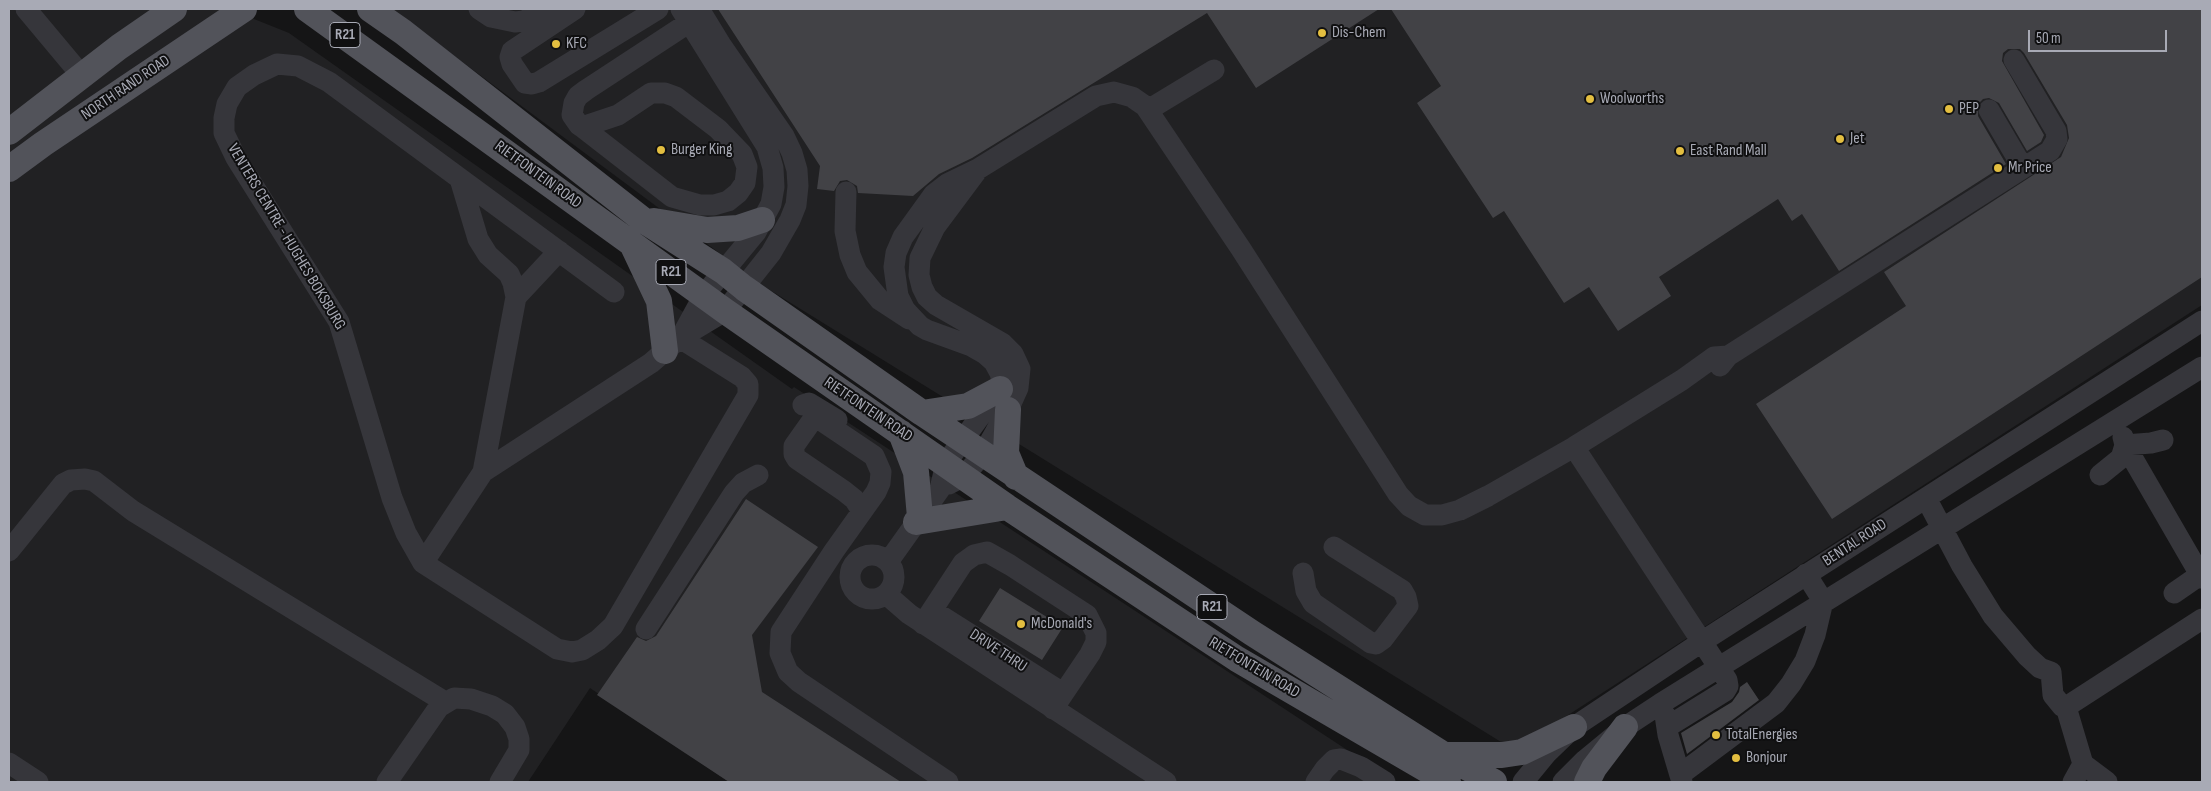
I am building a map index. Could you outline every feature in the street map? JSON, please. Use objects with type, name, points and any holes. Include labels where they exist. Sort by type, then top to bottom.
[{"type":"main road","name":"NORTH RAND ROAD","points":[[9,169],[244,9]]},
{"type":"main road","name":"RIETFONTEIN ROAD","points":[[307,9],[725,311],[955,469],[1007,507],[1237,659],[1448,782]]},
{"type":"main road","name":"NORTH RAND ROAD","points":[[9,132],[168,11]]},
{"type":"main road","name":"RIETFONTEIN ROAD","points":[[376,12],[643,220],[723,271],[744,288],[922,413],[1252,633],[1444,755],[1494,782]]},
{"type":"main road","points":[[643,220],[707,230],[738,228],[762,220]]},
{"type":"main road","points":[[633,245],[659,301],[672,345]]},
{"type":"main road","points":[[922,413],[1004,400],[1006,453],[1016,476]]},
{"type":"main road","points":[[901,433],[916,472],[918,520],[1007,507]]},
{"type":"main road","points":[[1444,755],[1502,756],[1522,752],[1574,727]]},
{"type":"main road","points":[[1587,782],[1594,768],[1625,727]]},
{"type":"street","points":[[26,9],[82,76]]},
{"type":"street","points":[[479,9],[492,17],[515,22],[524,21],[546,9]]},
{"type":"street","points":[[483,472],[651,363],[672,345],[725,311],[771,253],[790,220],[796,205],[797,170],[784,136],[721,45],[693,14],[652,10],[539,82],[525,83],[512,64],[510,58],[512,51],[575,9]]},
{"type":"street","points":[[582,127],[618,115],[651,93],[665,93],[676,97],[718,129],[742,154],[747,167],[744,183],[738,193],[728,201],[714,206],[700,205],[672,197],[582,127],[572,115],[572,110],[578,96],[693,14]]},
{"type":"street","points":[[672,345],[704,296],[756,232],[771,204],[774,187],[771,158],[767,147],[693,14]]},
{"type":"street","points":[[920,326],[905,310],[898,296],[894,267],[896,253],[902,237],[934,194],[947,184],[978,170],[1096,96],[1114,92],[1132,97],[1148,110],[1398,494],[1409,506],[1425,514],[1442,515],[1460,510],[1574,447],[1682,380],[1701,380],[1720,367],[1728,356],[2050,151],[2057,139],[2056,131],[2014,60]]},
{"type":"street","name":"VENTERS CENTRE - HUGHES BOKSBURG","points":[[423,563],[406,533],[392,498],[339,322],[236,158],[224,133],[224,118],[227,104],[237,87],[254,75],[277,64],[298,66],[329,82],[614,292]]},
{"type":"street","points":[[1148,110],[1214,70]]},
{"type":"street","points":[[1989,110],[2023,168]]},
{"type":"street","points":[[613,151],[618,115]]},
{"type":"street","points":[[888,562],[1004,400],[1018,388],[1020,369],[1013,354],[1002,343],[973,325],[952,316],[926,297],[919,275],[920,258],[935,227],[978,170]]},
{"type":"street","points":[[460,179],[478,239],[488,255],[508,274],[514,283],[516,296],[483,472],[423,563],[557,649],[572,652],[582,650],[598,640],[613,626],[748,395],[748,384],[742,377],[672,345]]},
{"type":"street","points":[[846,192],[845,231],[850,255],[857,272],[880,300],[920,326],[985,354],[994,362],[1000,373],[1004,400]]},
{"type":"street","points":[[516,296],[559,251]]},
{"type":"street","name":"BENTAL ROAD","points":[[1523,782],[1546,754],[1574,727],[1703,640],[2202,321]]},
{"type":"street","name":"BENTAL ROAD","points":[[1564,782],[1585,760],[1625,727],[1663,702],[2202,367]]},
{"type":"street","points":[[803,405],[812,404],[873,444],[877,452],[881,472],[880,483],[876,492],[862,510],[782,632],[780,654],[788,672],[799,682],[948,782]]},
{"type":"street","points":[[2117,419],[2125,446],[2201,576],[2174,593]]},
{"type":"street","points":[[862,510],[854,499],[844,491],[797,459],[794,454],[794,446],[811,422],[816,420],[822,421],[874,456],[879,464]]},
{"type":"street","points":[[2125,446],[2163,440]]},
{"type":"street","points":[[2100,476],[2121,458],[2125,446]]},
{"type":"street","points":[[1574,447],[1703,640],[1727,680],[1728,686],[1725,691],[1667,728]]},
{"type":"street","points":[[646,629],[734,493],[744,483],[758,475]]},
{"type":"street","points":[[9,551],[63,484],[72,480],[85,479],[94,481],[133,511],[446,702]]},
{"type":"street","points":[[1926,498],[1962,566],[1993,616],[2027,656],[2040,668],[2051,672],[2053,695],[2059,703],[2066,707],[2078,773],[2107,782]]},
{"type":"street","points":[[1303,573],[1306,591],[1313,604],[1371,643],[1376,644],[1383,639],[1408,606],[1406,597],[1402,590],[1334,547]]},
{"type":"street","points":[[834,552],[854,564]]},
{"type":"street","points":[[928,617],[963,564],[974,555],[987,552],[1010,565],[1087,615],[1093,624],[1096,633],[1093,648],[1058,701]]},
{"type":"street","points":[[874,555],[888,562],[894,575],[893,583],[886,594],[880,598],[866,598],[854,590],[850,578],[854,564],[860,558],[874,555]]},
{"type":"street","points":[[1663,702],[1667,728],[1681,778],[1776,703],[1805,661],[1815,636],[1823,601],[1806,574]]},
{"type":"street","name":"DRIVE THRU","points":[[886,594],[909,614],[928,617],[1058,701],[1166,782]]},
{"type":"street","points":[[2066,707],[2202,618]]},
{"type":"street","points":[[387,782],[439,707],[454,698],[471,699],[492,706],[505,714],[515,727],[519,739],[519,750],[500,782]]},
{"type":"street","points":[[1320,775],[1334,760],[1348,760],[1384,782]]},
{"type":"street","points":[[9,763],[38,782]]},
{"type":"shaded area","points":[[9,9],[229,9],[289,33],[792,389],[794,387],[1396,782],[729,782],[590,688],[528,782],[9,782]]},
{"type":"shaded area","name":"East Rand Mall","points":[[391,9],[2202,9],[2202,305],[1514,750],[765,287]]},
{"type":"building","points":[[718,9],[1379,9],[1256,88],[1207,13],[972,158],[939,174],[913,196],[858,193],[857,186],[847,180],[840,181],[834,191],[817,189],[820,166]]},
{"type":"building","points":[[1391,9],[2202,9],[2202,277],[1832,519],[1756,404],[1906,306],[1884,272],[2061,157],[2069,138],[2067,125],[2024,53],[2020,49],[2008,49],[2003,53],[2002,61],[2044,135],[2041,142],[2027,151],[1999,103],[1989,98],[1983,99],[1978,104],[1978,116],[2006,164],[1839,271],[1802,214],[1792,221],[1778,199],[1659,277],[1671,296],[1618,331],[1589,287],[1564,303],[1504,211],[1493,218],[1417,103],[1441,86]]},
{"type":"building","points":[[746,499],[818,547],[752,635],[762,692],[901,782],[729,782],[597,695],[637,637],[646,641],[656,636]]},
{"type":"building","name":"McDonald's","points":[[1000,588],[1063,627],[1042,660],[979,621]]},
{"type":"building","points":[[1747,682],[1759,700],[1687,754],[1681,733],[1732,702],[1740,687]]},
{"type":"place","name":"Dis-Chem","points":[[1322,33]]},
{"type":"place","name":"KFC","points":[[556,44]]},
{"type":"place","name":"Woolworths","points":[[1590,99]]},
{"type":"place","name":"PEP","points":[[1949,109]]},
{"type":"place","name":"Jet","points":[[1840,139]]},
{"type":"place","name":"Burger King","points":[[661,150]]},
{"type":"place","name":"East Rand Mall","points":[[1680,151]]},
{"type":"place","name":"Mr Price","points":[[1998,168]]},
{"type":"place","name":"McDonald's","points":[[1021,624]]},
{"type":"place","name":"TotalEnergies","points":[[1716,735]]},
{"type":"place","name":"Bonjour","points":[[1736,758]]}]
